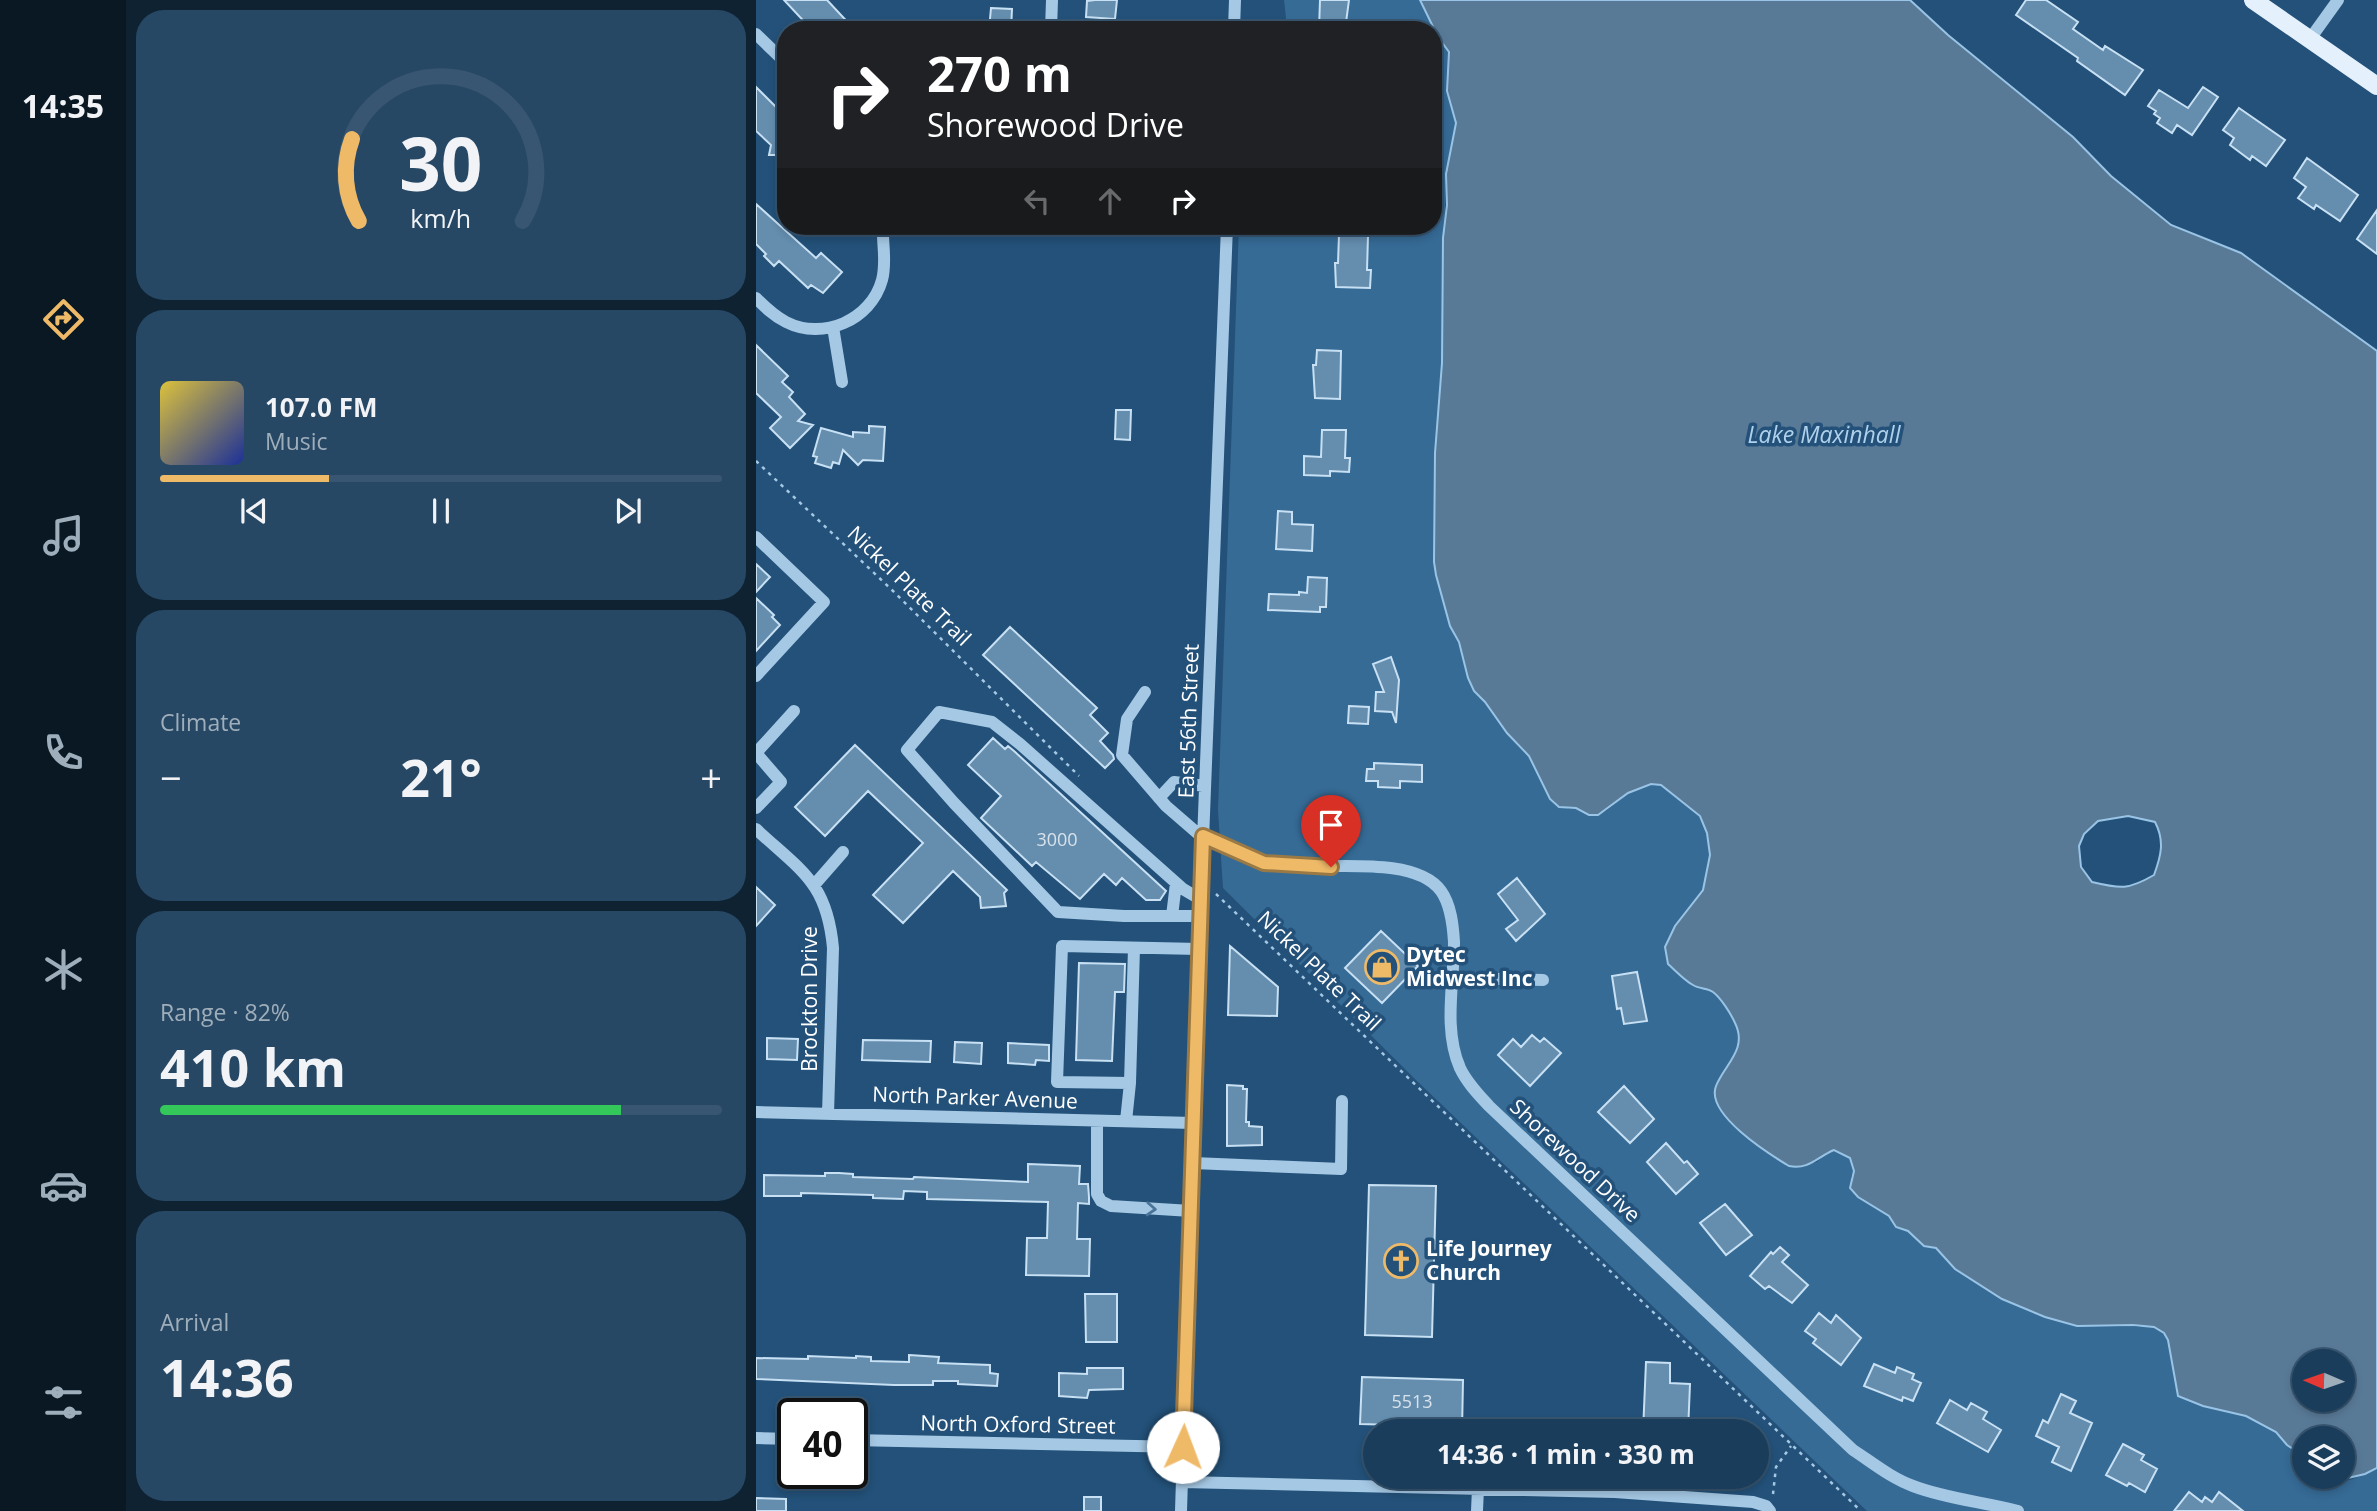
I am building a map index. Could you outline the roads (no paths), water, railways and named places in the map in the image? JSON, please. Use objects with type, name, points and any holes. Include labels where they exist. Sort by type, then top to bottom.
[{"type":"main road","points":[[2253,0],[2377,86]]},
{"type":"street","points":[[1051,21],[1052,0]]},
{"type":"street","points":[[1234,21],[1235,0]]},
{"type":"street","points":[[2310,39],[2338,0]]},
{"type":"street","points":[[756,33],[777,54]]},
{"type":"street","points":[[756,298],[775,315],[792,325],[812,329],[833,327],[857,316],[876,295],[884,269],[883,235]]},
{"type":"street","name":"East 56th Street","points":[[1181,1511],[1200,895],[1227,235]]},
{"type":"street","points":[[833,327],[842,383]]},
{"type":"street","points":[[756,537],[824,602],[756,676]]},
{"type":"street","name":"Shorewood Drive","points":[[1145,692],[1128,719],[1122,755],[1159,798],[1203,837],[1264,863],[1406,870],[1427,878],[1441,891],[1450,909],[1454,978],[1451,1020],[1457,1059],[1468,1081],[1489,1106],[1866,1459],[1891,1475],[1923,1490],[2018,1511]]},
{"type":"street","points":[[756,808],[780,782],[756,753],[794,710]]},
{"type":"street","points":[[1200,895],[1176,883],[1020,744],[992,723],[939,712],[907,750],[1058,912],[1124,916],[1200,916]]},
{"type":"street","points":[[1159,798],[1174,782],[1205,786]]},
{"type":"street","name":"Brockton Drive","points":[[756,829],[815,884],[825,902],[831,923],[833,948],[828,1114]]},
{"type":"street","points":[[815,884],[843,852]]},
{"type":"street","points":[[1172,916],[1176,883]]},
{"type":"street","points":[[1130,1083],[1057,1082],[1062,946],[1199,949]]},
{"type":"street","points":[[1126,1121],[1130,1083],[1134,948]]},
{"type":"street","points":[[1454,978],[1543,980]]},
{"type":"street","points":[[1193,1163],[1341,1169],[1342,1101]]},
{"type":"street","name":"North Parker Avenue","points":[[756,1112],[1194,1123]]},
{"type":"street","points":[[1097,1121],[1097,1194],[1101,1202],[1111,1206],[1191,1211]]},
{"type":"street","points":[[756,1438],[777,1439]]},
{"type":"street","name":"North Oxford Street","points":[[868,1440],[1183,1447]]},
{"type":"street","points":[[1182,1482],[1363,1486]]},
{"type":"street","points":[[1477,1511],[1478,1489]]},
{"type":"street","points":[[1508,1489],[1629,1493],[1753,1502],[1770,1506]]},
{"type":"water","name":"Lake Maxinhall","points":[[1420,0],[1910,0],[1948,35],[2073,137],[2111,176],[2171,225],[2241,253],[2377,351],[2377,1468],[2355,1476],[2355,1426],[2292,1426],[2292,1448],[2276,1432],[2246,1416],[2203,1406],[2178,1396],[2168,1340],[2164,1333],[2154,1327],[2133,1325],[2077,1326],[2045,1317],[2002,1299],[1955,1269],[1936,1248],[1924,1246],[1908,1231],[1896,1227],[1889,1216],[1858,1197],[1850,1188],[1854,1171],[1850,1158],[1834,1150],[1808,1165],[1789,1166],[1741,1132],[1720,1109],[1715,1097],[1716,1086],[1737,1049],[1739,1041],[1735,1023],[1716,995],[1690,983],[1668,964],[1665,947],[1675,926],[1703,890],[1710,855],[1707,833],[1700,816],[1661,785],[1651,784],[1628,793],[1598,815],[1589,815],[1576,808],[1559,807],[1550,799],[1529,756],[1474,691],[1459,642],[1450,626],[1436,575],[1435,453],[1442,363],[1443,238],[1447,205],[1446,174],[1456,123],[1447,91],[1449,52],[1442,42],[1442,21],[1430,21]],"holes":[[[2128,816],[2155,822],[2161,848],[2154,875],[2124,887],[2110,886],[2092,882],[2081,867],[2079,846],[2084,834],[2098,821]]]},
{"type":"place","name":"Dytec Midwest Inc","points":[[1382,967]]},
{"type":"place","name":"Life Journey Church","points":[[1401,1261]]}]
